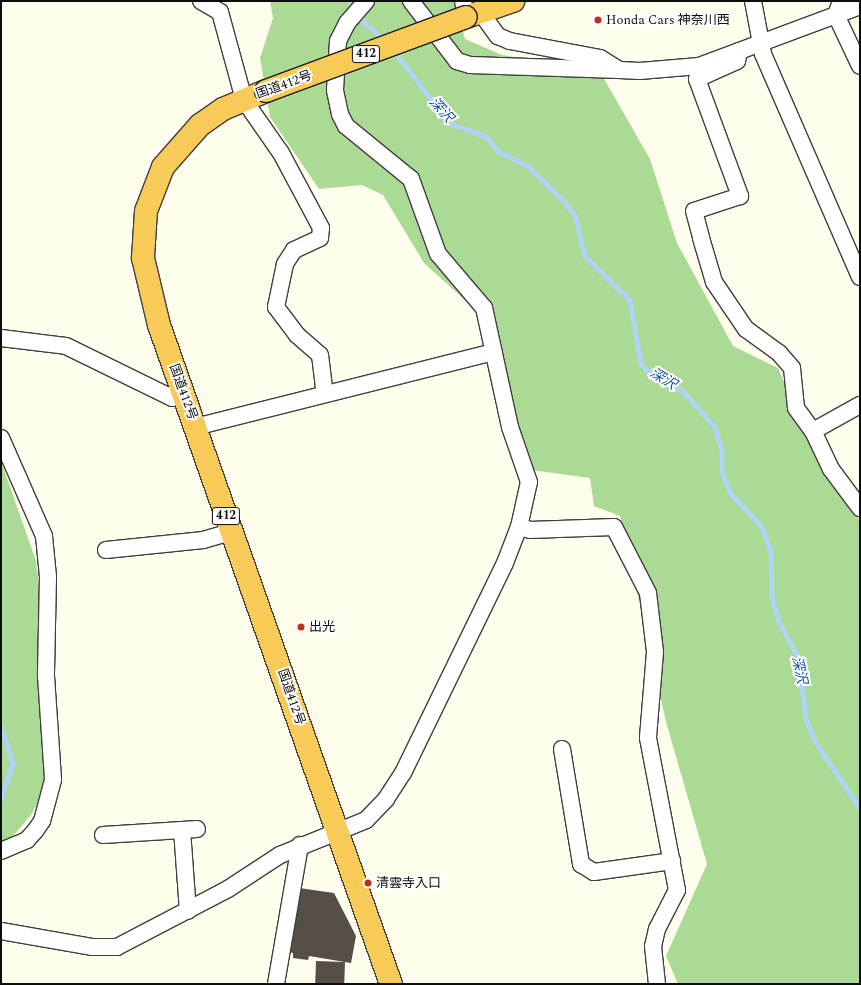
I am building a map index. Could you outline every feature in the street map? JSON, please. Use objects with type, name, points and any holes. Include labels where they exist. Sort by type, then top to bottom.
[{"type":"highway","name":"国道412号","points":[[391,984],[231,532],[149,292],[143,258],[146,211],[163,167],[184,140],[206,121],[244,100],[470,10],[512,1]]},
{"type":"street","points":[[201,1],[220,12],[244,100],[282,153],[321,228],[320,238],[294,250],[285,264],[276,307],[292,329],[320,355],[325,393]]},
{"type":"street","points":[[411,1],[458,61],[470,65],[619,70],[681,70],[739,51],[838,8],[860,6]]},
{"type":"street","points":[[753,1],[761,41],[860,277]]},
{"type":"street","points":[[1,931],[92,947],[117,947],[188,911],[300,845],[326,834],[338,834],[366,820],[386,799],[403,773],[473,635],[520,527],[529,482],[510,427],[484,308],[438,254],[411,179],[346,126],[340,114],[335,61],[338,41],[347,23],[364,4]]},
{"type":"street","points":[[838,8],[860,66]]},
{"type":"street","points":[[470,10],[498,36],[510,41],[600,58],[619,70]]},
{"type":"street","points":[[739,51],[737,61],[697,79],[740,196],[694,211],[714,282],[746,329],[779,353],[792,368],[796,408],[813,431],[831,469],[860,508]]},
{"type":"street","points":[[1,338],[66,346],[172,398],[184,395]]},
{"type":"street","points":[[195,427],[325,393],[494,352]]},
{"type":"street","points":[[813,431],[860,405]]},
{"type":"street","points":[[1,438],[44,536],[48,577],[46,676],[53,780],[42,821],[35,831],[27,840],[1,851]]},
{"type":"street","points":[[520,527],[530,530],[614,527],[648,593],[655,652],[648,738],[677,890],[657,929],[653,946],[657,984]]},
{"type":"street","points":[[106,550],[203,540],[231,532]]},
{"type":"street","points":[[562,749],[580,864],[594,872],[672,861]]},
{"type":"street","points":[[103,835],[189,829],[188,911]]},
{"type":"street","points":[[276,984],[300,845]]},
{"type":"green space","points":[[270,1],[454,1],[465,39],[502,55],[599,70],[650,159],[677,243],[733,346],[778,368],[826,477],[860,521],[860,984],[678,984],[666,956],[707,864],[666,722],[620,516],[594,506],[590,478],[524,469],[494,335],[466,301],[424,263],[383,195],[362,185],[319,189],[270,117],[260,58],[273,18]]},
{"type":"green space","points":[[1,461],[36,561],[61,759],[31,815],[1,850]]},
{"type":"building","points":[[299,888],[334,893],[356,936],[351,963],[309,956],[308,960],[293,958],[293,953],[289,952]]},
{"type":"building","points":[[316,961],[345,962],[344,984],[315,984]]},
{"type":"waterway","name":"深沢","points":[[350,1],[364,22],[386,41]]},
{"type":"waterway","name":"深沢","points":[[393,50],[450,123],[487,137],[498,151],[528,166],[564,201],[576,217],[585,256],[630,300],[641,364],[654,376],[683,391],[715,427],[722,451],[722,472],[730,492],[762,527],[771,552],[772,596],[779,621],[799,659],[806,719],[816,743],[860,808]]},
{"type":"waterway","points":[[1,726],[13,764],[1,799]]},
{"type":"place","name":"Honda Cars 神奈川西","points":[[598,20]]},
{"type":"place","name":"出光","points":[[301,627]]},
{"type":"place","name":"清雲寺入口","points":[[368,883]]}]
